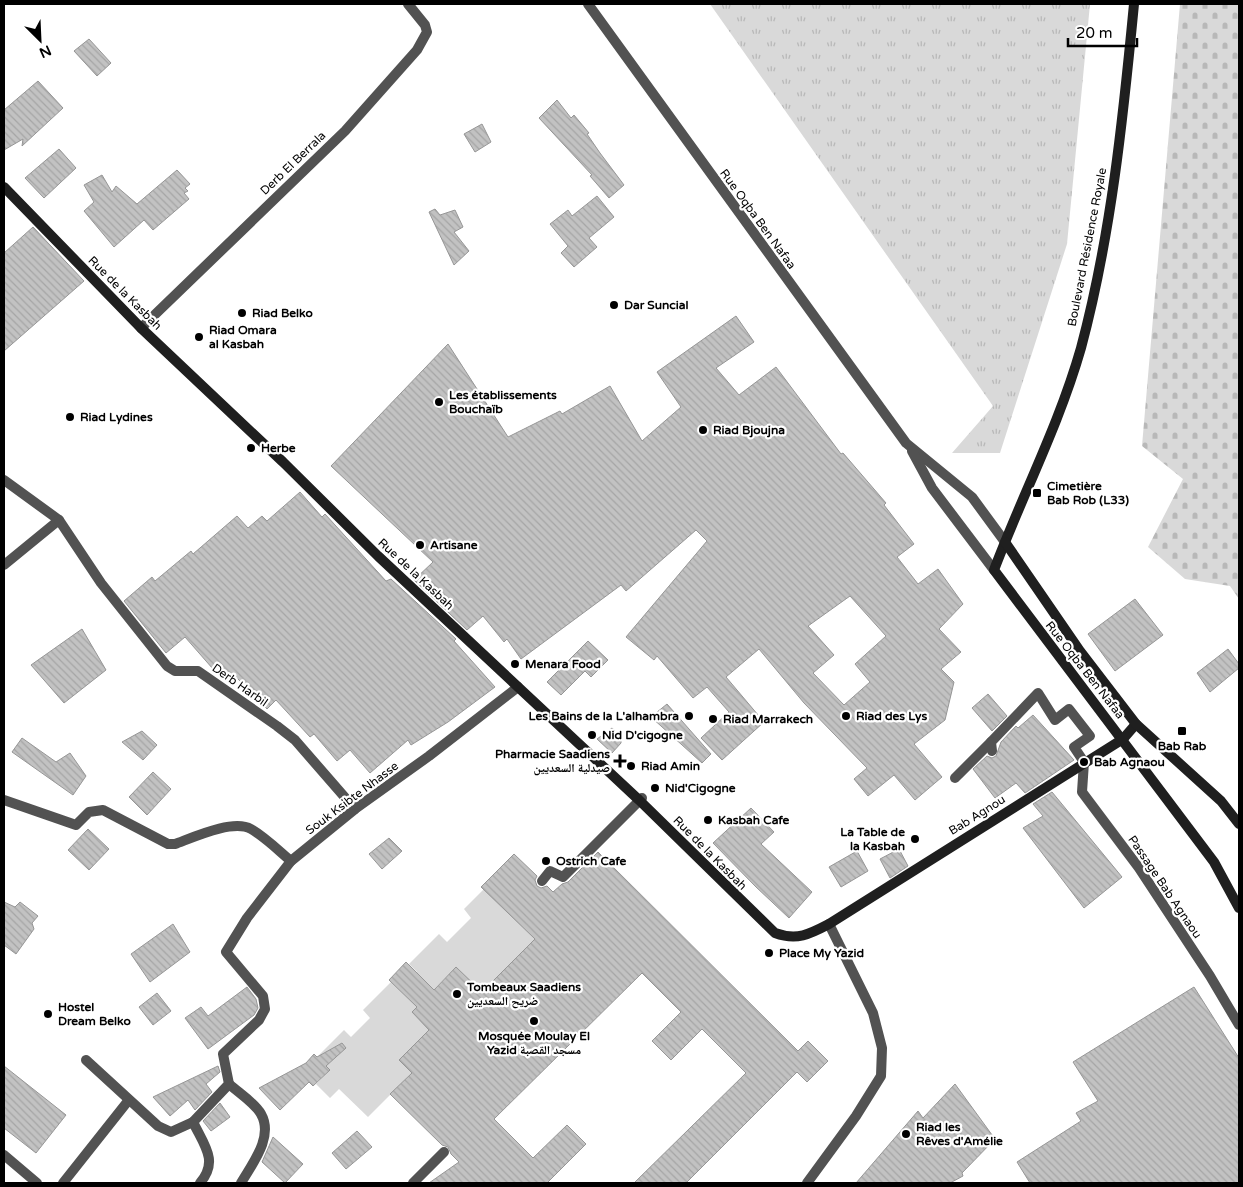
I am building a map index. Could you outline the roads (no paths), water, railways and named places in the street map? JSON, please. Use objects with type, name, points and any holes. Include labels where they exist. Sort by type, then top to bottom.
[{"type":"street","name":"Derb El Berrala","points":[[141,328],[344,131],[417,50],[428,32],[425,25],[408,4]]},
{"type":"street","name":"Rue Oqba Ben Nafaa","points":[[588,4],[698,159],[910,448],[932,488],[1214,862],[1239,908]]},
{"type":"street","name":"Boulevard Résidence Royale","points":[[994,570],[1033,479],[1080,349],[1097,279],[1124,117],[1134,4]]},
{"type":"street","name":"Rue de la Kasbah","points":[[4,187],[141,328],[283,462],[378,556],[641,799],[775,933],[795,938],[806,936],[829,924]]},
{"type":"street","name":"Rue Oqba Ben Nafaa","points":[[910,448],[972,497],[1080,651],[1136,724],[1221,801],[1239,824]]},
{"type":"street","points":[[4,480],[59,520],[4,565]]},
{"type":"street","name":"Derb Harbil","points":[[59,520],[101,583],[167,666],[175,671],[198,671],[277,726],[295,740],[355,809]]},
{"type":"street","name":"Souk Ksibte Nhasse","points":[[229,1084],[223,1054],[259,1020],[265,1009],[263,996],[226,952],[247,918],[291,861],[355,809],[429,756],[518,687]]},
{"type":"street","name":"Passage Bab Agnaou","points":[[955,778],[992,747],[1038,693],[1055,720],[1069,709],[1090,736],[1074,747],[1084,762],[1082,792],[1140,868],[1210,976],[1239,1025]]},
{"type":"street","name":"Bab Agnou","points":[[829,924],[1123,739],[1136,724]]},
{"type":"street","points":[[542,881],[550,871],[563,877],[641,799]]},
{"type":"street","points":[[4,800],[76,825],[90,812],[103,810],[168,844],[175,844],[229,826],[244,826],[252,830],[291,861]]},
{"type":"street","points":[[807,1183],[856,1116],[881,1076],[882,1048],[873,1013],[829,924]]},
{"type":"street","points":[[86,1060],[128,1101],[158,1126],[171,1132],[193,1122],[229,1084],[261,1114],[263,1122],[264,1141],[241,1183]]},
{"type":"street","points":[[64,1183],[128,1101]]},
{"type":"street","points":[[193,1122],[210,1156],[209,1173],[200,1183]]},
{"type":"street","points":[[413,1183],[444,1152]]},
{"type":"street","points":[[4,1155],[37,1183]]},
{"type":"place","name":"Dar Suncial","points":[[614,305]]},
{"type":"place","name":"Riad Belko","points":[[242,313]]},
{"type":"place","name":"Riad Omara al Kasbah","points":[[199,337]]},
{"type":"place","name":"Les établissements Bouchaïb","points":[[439,402]]},
{"type":"place","name":"Riad Lydines","points":[[70,417]]},
{"type":"place","name":"Riad Bjoujna","points":[[703,430]]},
{"type":"place","name":"Herbe","points":[[251,448]]},
{"type":"place","name":"Cimetière Bab Rob (L33)","points":[[1037,493]]},
{"type":"place","name":"Artisane","points":[[420,545]]},
{"type":"place","name":"Menara Food","points":[[515,664]]},
{"type":"place","name":"Les Bains de la L'alhambra","points":[[689,716]]},
{"type":"place","name":"Riad des Lys","points":[[846,716]]},
{"type":"place","name":"Riad Marrakech","points":[[713,719]]},
{"type":"place","name":"Bab Rab","points":[[1182,731]]},
{"type":"place","name":"Nid D'cigogne","points":[[592,735]]},
{"type":"place","name":"Pharmacie Saadiens صيدلية السعديين","points":[[620,761]]},
{"type":"place","name":"Bab Agnaou","points":[[1084,762]]},
{"type":"place","name":"Riad Amin","points":[[631,766]]},
{"type":"place","name":"Nid'Cigogne","points":[[655,788]]},
{"type":"place","name":"Kasbah Cafe","points":[[708,820]]},
{"type":"place","name":"La Table de la Kasbah","points":[[915,839]]},
{"type":"place","name":"Ostrich Cafe","points":[[546,861]]},
{"type":"place","name":"Place My Yazid","points":[[769,953]]},
{"type":"place","name":"Tombeaux Saadiens ضريح السعديين","points":[[457,994]]},
{"type":"place","name":"Hostel Dream Belko","points":[[48,1014]]},
{"type":"place","name":"Mosquée Moulay El Yazid مسجد القصبة","points":[[534,1021]]},
{"type":"place","name":"Riad les Rêves d'Amélie","points":[[906,1134]]}]
